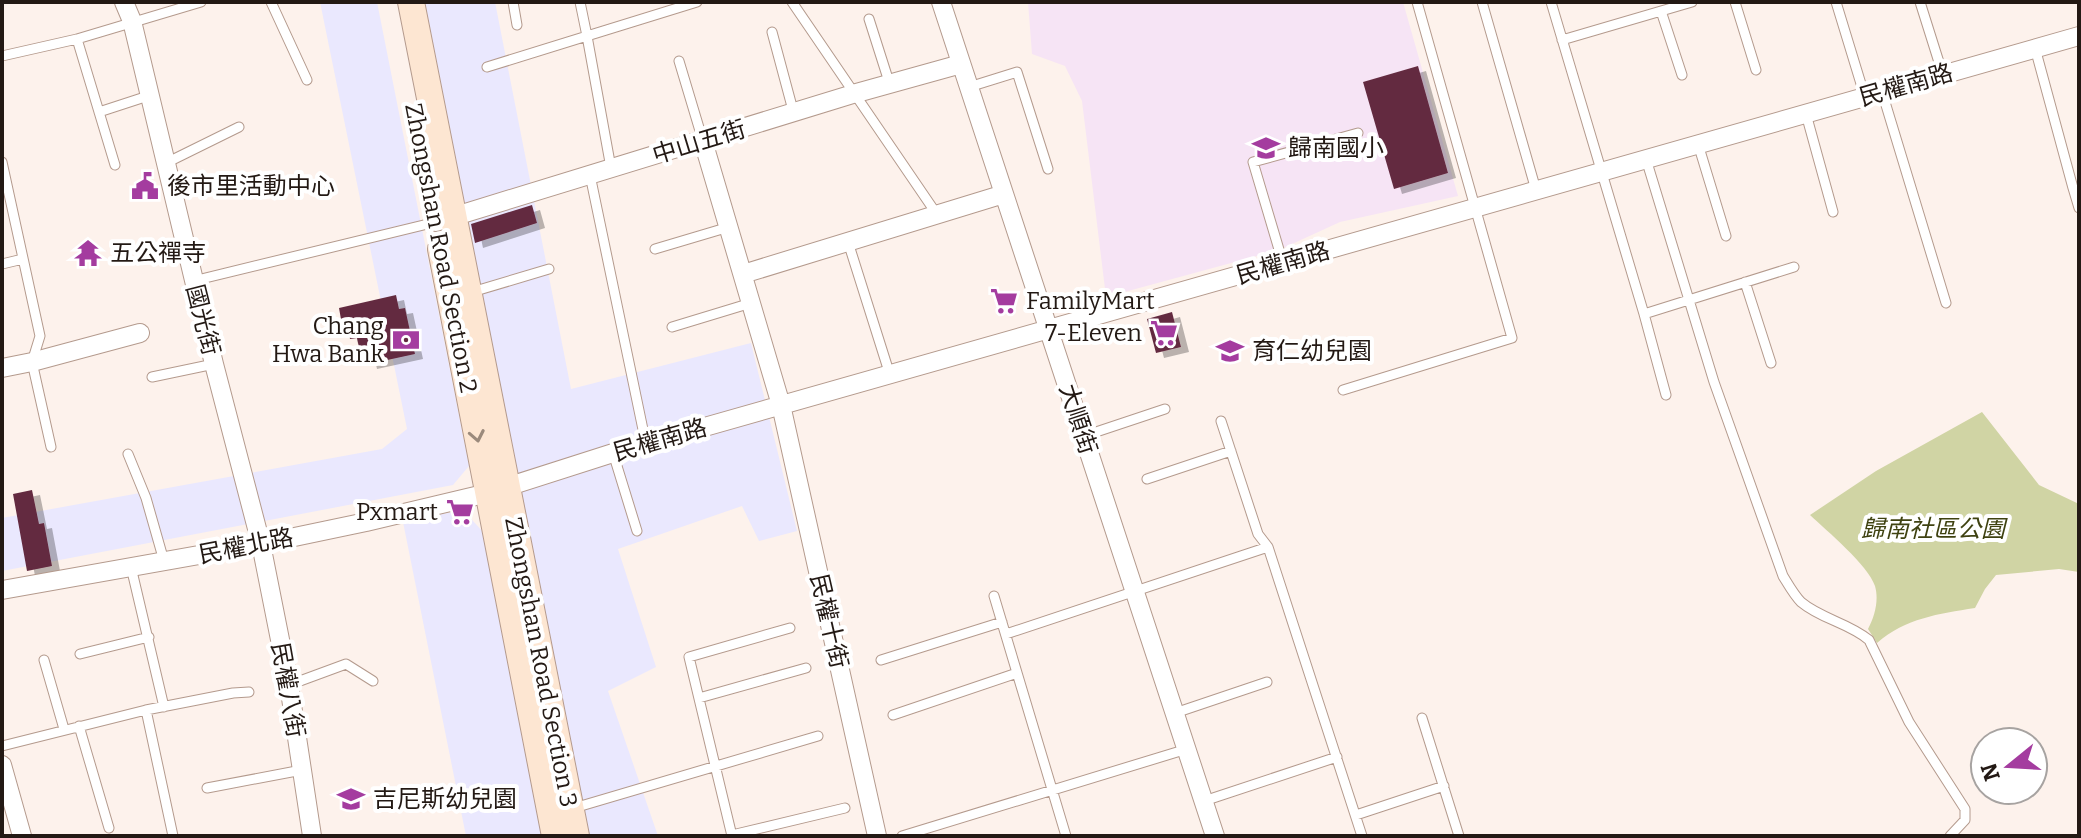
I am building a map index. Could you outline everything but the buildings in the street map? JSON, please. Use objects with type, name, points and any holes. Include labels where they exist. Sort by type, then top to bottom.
[{"type":"main road","name":"Zhongshan Road Section 2","points":[[393,2],[445,220],[468,293],[497,491]]},
{"type":"main road","name":"Zhongshan Road Section 2","points":[[411,2],[445,220],[497,491]]},
{"type":"main road","name":"Zhongshan Road Section 3","points":[[497,491],[576,836]]},
{"type":"main road","name":"Zhongshan Road Section 3","points":[[497,491],[555,836]]},
{"type":"street","name":"國光街","points":[[124,2],[132,21],[164,164],[261,544]]},
{"type":"street","name":"大順街","points":[[941,2],[1215,836]]},
{"type":"street","name":"民權南路","points":[[497,491],[613,453],[2079,36]]},
{"type":"street","name":"中山五街","points":[[445,220],[853,94],[961,64]]},
{"type":"street","name":"民權十街","points":[[703,141],[781,405],[877,836]]},
{"type":"street","points":[[743,274],[1004,194]]},
{"type":"street","points":[[2,368],[140,333]]},
{"type":"street","name":"民權北路","points":[[2,590],[261,544],[497,491]]},
{"type":"street","name":"民權八街","points":[[261,544],[289,685],[312,836]]},
{"type":"street","points":[[2,765],[22,836]]},
{"type":"lane","points":[[2,56],[77,39],[201,2]]},
{"type":"lane","points":[[271,2],[307,80]]},
{"type":"lane","points":[[513,2],[517,25]]},
{"type":"lane","points":[[580,2],[611,168]]},
{"type":"lane","points":[[487,67],[697,2]]},
{"type":"lane","points":[[792,2],[938,216]]},
{"type":"lane","points":[[1343,390],[1512,338],[1417,2]]},
{"type":"lane","points":[[1482,2],[1536,190]]},
{"type":"lane","points":[[1551,2],[1666,395]]},
{"type":"lane","points":[[1562,40],[1692,2]]},
{"type":"lane","points":[[1735,2],[1756,70]]},
{"type":"lane","points":[[1836,2],[1874,94],[1946,303]]},
{"type":"lane","points":[[1920,2],[1943,75]]},
{"type":"lane","points":[[1661,11],[1682,75]]},
{"type":"lane","points":[[869,19],[890,85]]},
{"type":"lane","points":[[772,32],[794,114]]},
{"type":"lane","points":[[77,39],[115,165]]},
{"type":"lane","points":[[2035,48],[2079,208]]},
{"type":"lane","points":[[679,61],[703,141]]},
{"type":"lane","points":[[969,87],[1017,72],[1048,169]]},
{"type":"lane","points":[[99,112],[148,96]]},
{"type":"lane","points":[[1806,114],[1833,212]]},
{"type":"lane","points":[[164,164],[239,127]]},
{"type":"lane","points":[[1283,263],[1253,162],[1358,133]]},
{"type":"lane","points":[[1698,144],[1726,236]]},
{"type":"lane","points":[[1646,159],[1714,382],[1783,576],[1800,601],[1859,631],[1869,640],[1909,722],[1965,809],[1965,820],[1950,836]]},
{"type":"lane","points":[[2,162],[40,336],[32,362],[51,447]]},
{"type":"lane","points":[[590,175],[646,444]]},
{"type":"lane","points":[[193,281],[445,220]]},
{"type":"lane","points":[[655,249],[729,227]]},
{"type":"lane","points":[[848,242],[890,375]]},
{"type":"lane","points":[[2,264],[23,259]]},
{"type":"lane","points":[[1644,314],[1794,267]]},
{"type":"lane","points":[[468,293],[549,269]]},
{"type":"lane","points":[[1745,282],[1771,363]]},
{"type":"lane","points":[[672,327],[751,303]]},
{"type":"lane","points":[[152,377],[214,364]]},
{"type":"lane","points":[[1084,436],[1165,409]]},
{"type":"lane","points":[[1221,421],[1258,534],[1268,547],[1362,836]]},
{"type":"lane","points":[[1147,479],[1231,451]]},
{"type":"lane","points":[[613,453],[637,531]]},
{"type":"lane","points":[[128,454],[146,498],[164,561]]},
{"type":"lane","points":[[1006,634],[1268,547]]},
{"type":"lane","points":[[131,567],[164,707]]},
{"type":"lane","points":[[994,596],[1066,836]]},
{"type":"lane","points":[[881,660],[1002,622]]},
{"type":"lane","points":[[790,628],[689,657],[732,835],[845,808]]},
{"type":"lane","points":[[80,654],[149,637]]},
{"type":"lane","points":[[44,660],[64,729]]},
{"type":"lane","points":[[289,685],[346,664],[373,681]]},
{"type":"lane","points":[[699,698],[806,668]]},
{"type":"lane","points":[[893,715],[1017,673]]},
{"type":"lane","points":[[1175,713],[1267,682]]},
{"type":"lane","points":[[2,746],[146,710],[249,692]]},
{"type":"lane","points":[[146,710],[173,836]]},
{"type":"lane","points":[[1422,718],[1459,836]]},
{"type":"lane","points":[[79,726],[109,828]]},
{"type":"lane","points":[[571,809],[818,736]]},
{"type":"lane","points":[[902,836],[1187,749]]},
{"type":"lane","points":[[1204,801],[1337,757]]},
{"type":"lane","points":[[207,788],[302,770]]},
{"type":"lane","points":[[1356,815],[1444,786]]},
{"type":"shaded area","points":[[320,2],[377,2],[469,466],[453,485],[2,571],[2,518],[382,449],[407,429]]},
{"type":"shaded area","points":[[425,2],[495,2],[571,389],[751,343],[797,531],[759,541],[742,506],[618,549],[656,667],[608,691],[658,836],[589,836]]},
{"type":"shaded area","name":"歸南國小","points":[[1028,2],[1403,2],[1458,196],[1340,222],[1279,250],[1106,297],[1082,101],[1065,66],[1032,54]]},
{"type":"shaded area","points":[[463,510],[484,533],[542,836],[466,836],[403,522]]},
{"type":"green space","name":"歸南社區公園","points":[[1982,412],[2039,485],[2079,504],[2079,572],[2059,569],[1996,575],[1975,608],[1911,623],[1877,643],[1868,629],[1876,602],[1871,578],[1810,515],[1876,471]]},
{"type":"place","name":"歸南國小","points":[[1266,148]]},
{"type":"place","name":"後市里活動中心","points":[[145,186]]},
{"type":"place","name":"五公禪寺","points":[[88,253]]},
{"type":"place","name":"FamilyMart","points":[[1004,301]]},
{"type":"place","name":"7-Eleven","points":[[1164,333]]},
{"type":"place","name":"Chang Hwa Bank","points":[[406,340]]},
{"type":"place","name":"育仁幼兒園","points":[[1230,351]]},
{"type":"place","name":"Pxmart","points":[[460,512]]},
{"type":"place","name":"吉尼斯幼兒園","points":[[351,799]]}]
